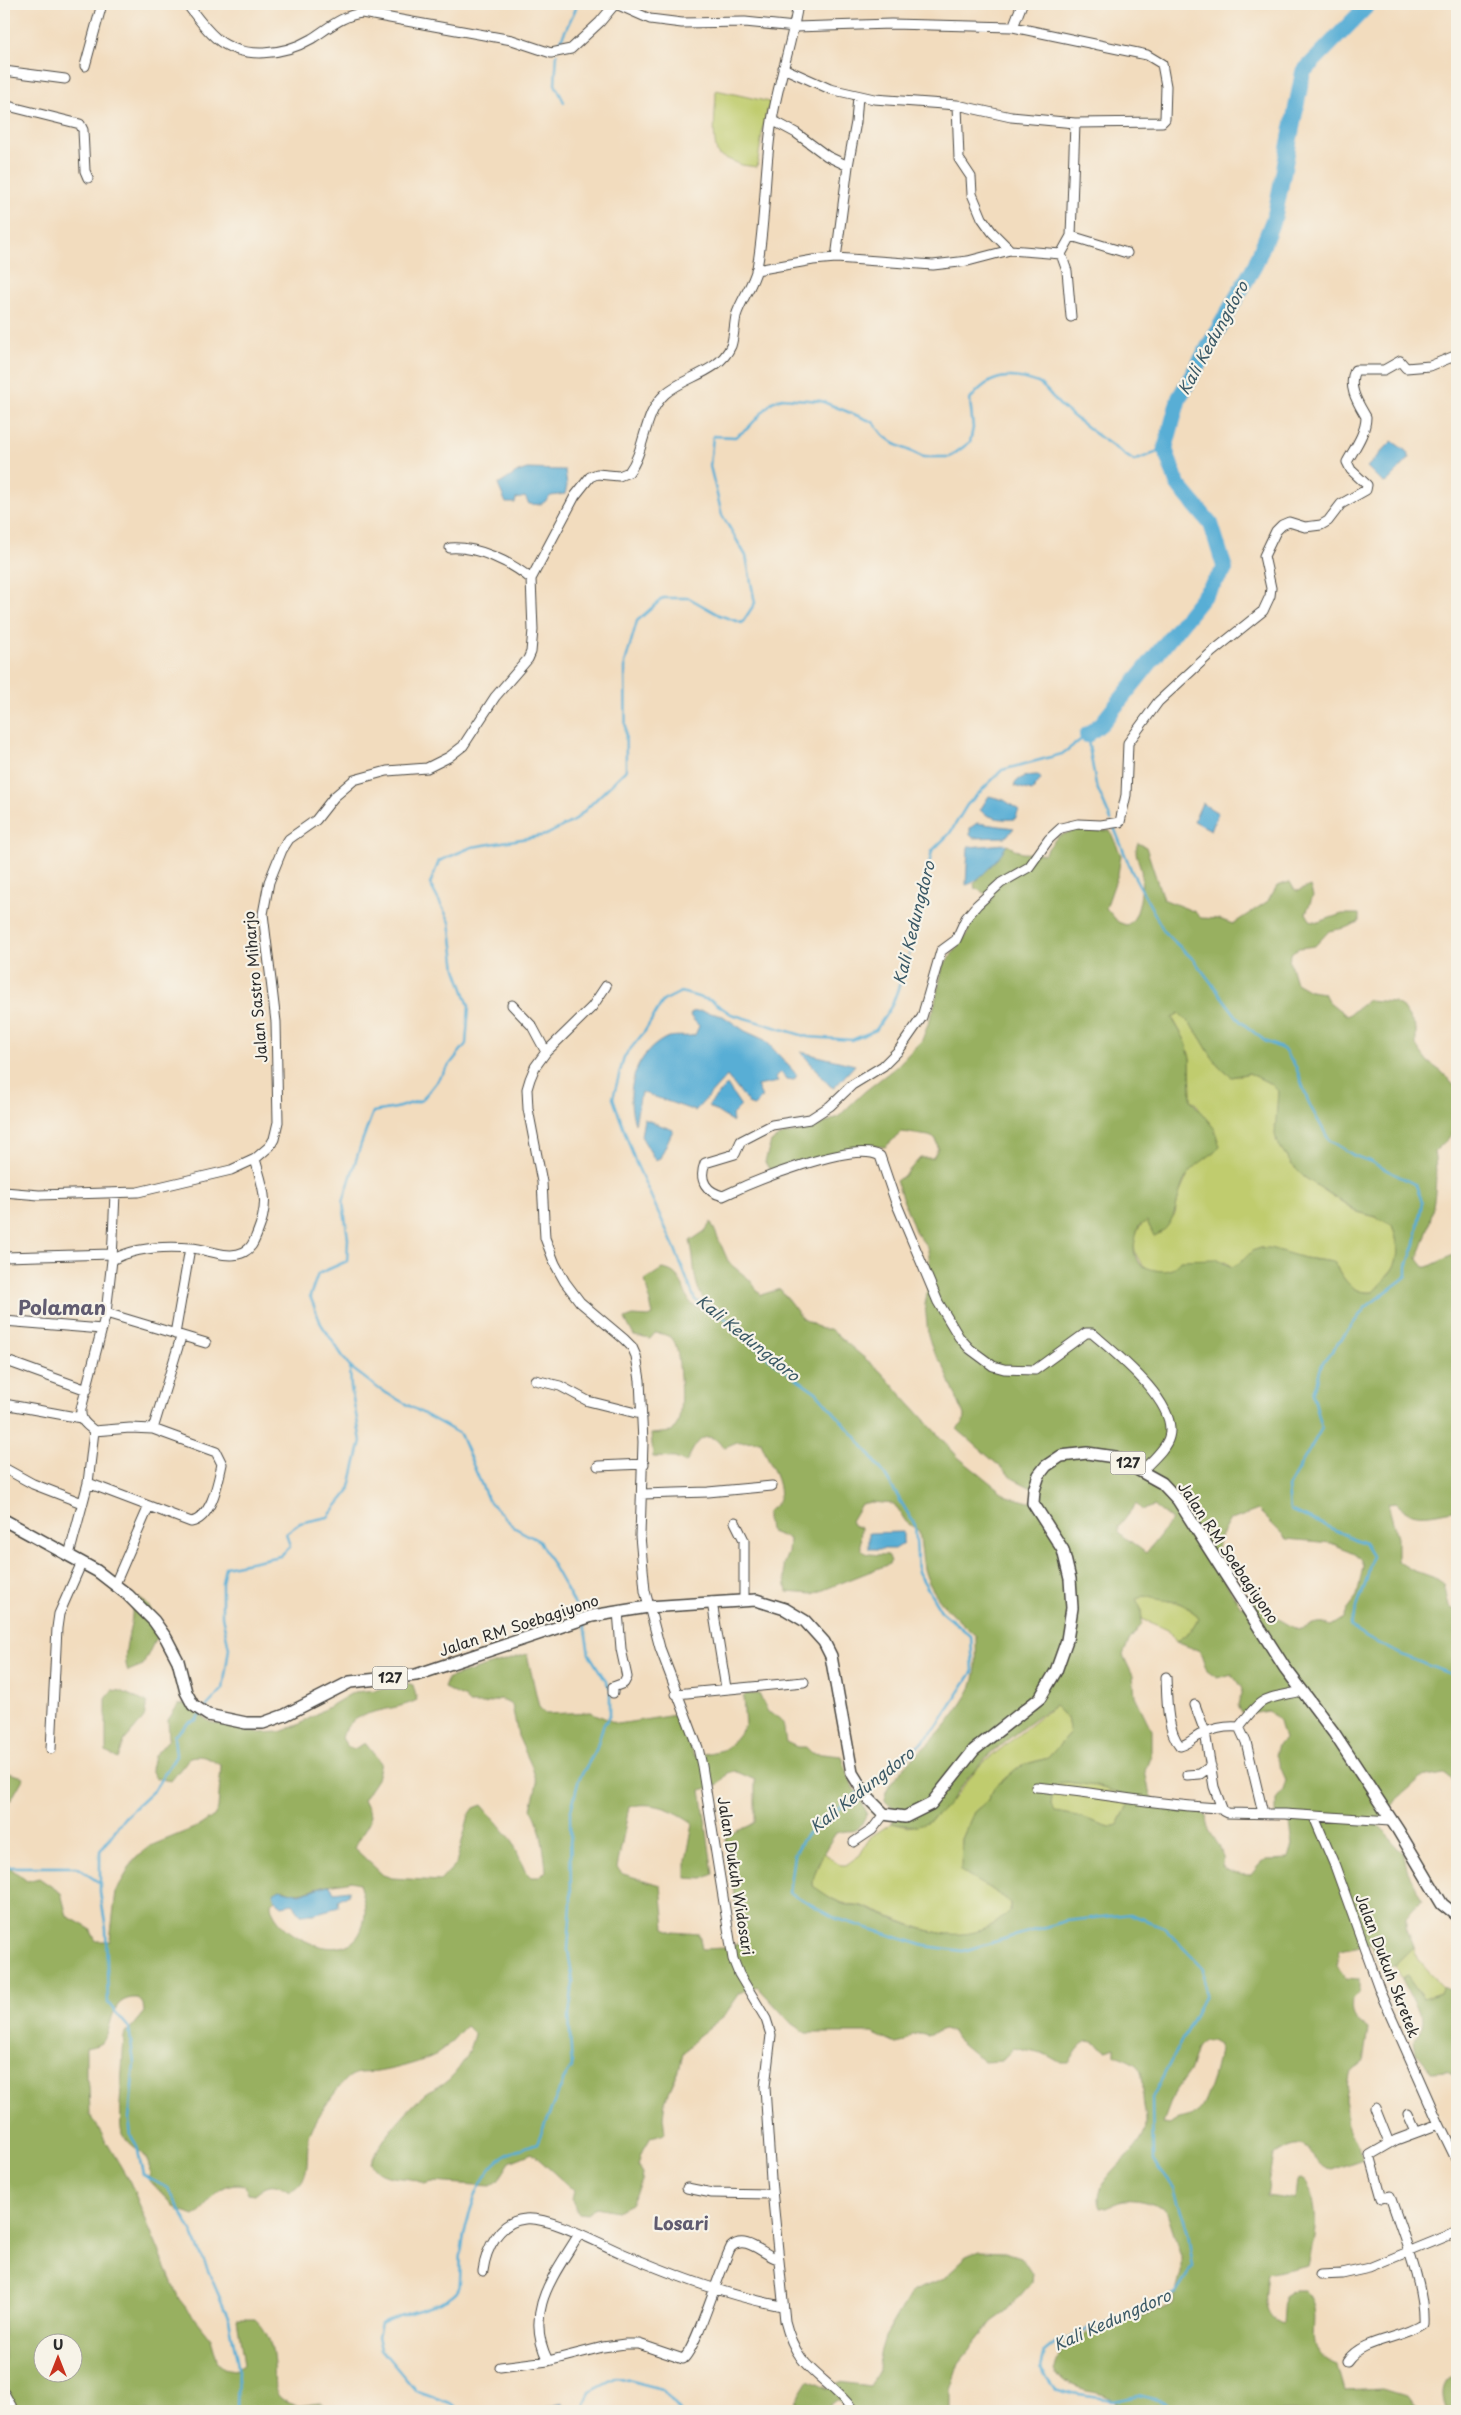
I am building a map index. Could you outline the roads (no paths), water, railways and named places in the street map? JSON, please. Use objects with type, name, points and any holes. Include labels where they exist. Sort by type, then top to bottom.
[{"type":"main road","name":"Jalan RM Soebagiyono","points":[[4,1520],[82,1562],[115,1584],[139,1605],[166,1638],[178,1660],[188,1697],[196,1708],[208,1715],[246,1723],[263,1723],[285,1716],[350,1682],[416,1675],[592,1616],[648,1607],[712,1602],[744,1600],[771,1603],[805,1621],[824,1642],[836,1674],[852,1772],[867,1797],[884,1814],[905,1817],[931,1804],[974,1750],[1040,1698],[1056,1672],[1067,1640],[1072,1608],[1070,1579],[1063,1550],[1033,1504],[1034,1490],[1039,1476],[1046,1466],[1061,1456],[1087,1453],[1115,1456],[1143,1470],[1162,1483],[1178,1500],[1285,1668],[1334,1734],[1412,1852],[1442,1904],[1457,1916]]},
{"type":"street","points":[[85,66],[102,4]]},
{"type":"street","points":[[187,4],[208,31],[228,46],[247,52],[273,53],[298,45],[345,17],[362,13],[512,40],[551,53],[565,51],[583,39],[615,4],[650,19],[682,23],[759,22],[795,27],[891,24],[1014,27],[1147,55],[1162,64],[1166,86],[1165,119],[1162,122],[1075,123],[1011,117],[957,105],[858,96],[830,89],[783,68]]},
{"type":"street","points":[[450,548],[460,547],[484,554],[514,568],[531,579],[575,496],[586,480],[597,474],[619,476],[629,472],[659,400],[677,384],[708,370],[721,360],[731,346],[736,316],[750,288],[756,270],[761,238],[767,155],[772,120],[783,68],[795,27],[798,4]]},
{"type":"street","points":[[1014,27],[1022,4]]},
{"type":"street","points":[[4,71],[65,79]]},
{"type":"street","points":[[836,258],[848,166],[856,122],[858,96]]},
{"type":"street","points":[[4,105],[80,124],[83,130],[85,172],[88,178]]},
{"type":"street","points":[[957,105],[959,159],[971,177],[972,194],[982,218],[992,232],[1010,250]]},
{"type":"street","points":[[772,120],[796,133],[827,156],[848,166]]},
{"type":"street","points":[[1072,317],[1067,271],[1061,254],[1071,236],[1075,123]]},
{"type":"street","points":[[1071,236],[1127,253]]},
{"type":"street","points":[[756,270],[836,258],[932,264],[968,261],[1010,250],[1061,254]]},
{"type":"street","points":[[1143,1470],[1169,1438],[1170,1426],[1166,1411],[1157,1397],[1119,1356],[1092,1333],[1086,1333],[1035,1370],[1004,1369],[993,1366],[970,1349],[959,1337],[938,1302],[895,1200],[880,1156],[874,1153],[857,1153],[798,1166],[723,1196],[711,1193],[705,1185],[702,1171],[705,1163],[735,1154],[741,1140],[772,1125],[810,1119],[830,1106],[852,1085],[883,1066],[899,1050],[922,1017],[942,951],[956,940],[966,918],[977,905],[1001,883],[1030,867],[1054,833],[1061,828],[1078,824],[1101,825],[1120,822],[1126,794],[1128,743],[1158,702],[1212,652],[1263,611],[1270,596],[1271,588],[1264,556],[1276,531],[1282,525],[1289,522],[1305,527],[1321,526],[1328,521],[1341,504],[1366,490],[1367,485],[1351,470],[1347,462],[1359,442],[1366,421],[1353,392],[1353,375],[1355,370],[1384,370],[1400,361],[1406,368],[1422,368],[1457,355]]},
{"type":"street","name":"Jalan Sastro Miharjo","points":[[4,1192],[39,1194],[138,1192],[207,1178],[231,1170],[255,1159],[270,1146],[274,1139],[278,1122],[276,1022],[262,914],[269,882],[282,850],[289,839],[316,820],[334,796],[354,780],[387,771],[427,768],[449,757],[463,746],[496,697],[528,659],[531,652],[533,630],[531,579]]},
{"type":"street","name":"Jalan Dukuh Widosari","points":[[606,986],[592,1007],[546,1052],[530,1079],[527,1089],[530,1120],[542,1182],[545,1238],[561,1276],[580,1302],[632,1347],[636,1356],[640,1380],[640,1414],[644,1464],[641,1564],[648,1607],[676,1694],[698,1748],[735,1966],[770,2029],[771,2040],[765,2087],[782,2306],[791,2343],[800,2359],[847,2402],[854,2411]]},
{"type":"street","points":[[512,1005],[532,1026],[546,1052]]},
{"type":"street","points":[[4,1257],[112,1257],[136,1250],[190,1248],[228,1255],[245,1252],[252,1245],[264,1218],[265,1199],[255,1159]]},
{"type":"street","points":[[80,1418],[81,1404],[87,1390],[106,1313],[112,1257],[115,1193]]},
{"type":"street","points":[[153,1429],[178,1335],[190,1248]]},
{"type":"street","points":[[106,1313],[206,1343]]},
{"type":"street","points":[[4,1321],[102,1329]]},
{"type":"street","points":[[4,1360],[87,1390]]},
{"type":"street","points":[[535,1380],[560,1386],[588,1402],[640,1414]]},
{"type":"street","points":[[4,1404],[80,1418],[94,1431],[130,1428],[153,1429],[216,1452],[222,1464],[207,1510],[200,1519],[187,1522],[88,1483]]},
{"type":"street","points":[[69,1555],[88,1483],[94,1431]]},
{"type":"street","points":[[598,1466],[644,1464]]},
{"type":"street","points":[[4,1468],[34,1484],[82,1503]]},
{"type":"street","points":[[642,1494],[708,1492],[772,1486]]},
{"type":"street","points":[[115,1584],[149,1506]]},
{"type":"street","points":[[735,1522],[744,1540],[744,1600]]},
{"type":"street","points":[[51,1749],[59,1614],[82,1562]]},
{"type":"street","points":[[712,1602],[726,1688]]},
{"type":"street","points":[[613,1693],[613,1687],[624,1683],[627,1677],[621,1649],[618,1611]]},
{"type":"street","points":[[1166,1677],[1168,1714],[1180,1746],[1205,1732],[1230,1726],[1240,1727]]},
{"type":"street","points":[[676,1694],[804,1682]]},
{"type":"street","points":[[1240,1727],[1257,1704],[1265,1698],[1302,1691]]},
{"type":"street","points":[[1195,1705],[1205,1732],[1214,1787],[1220,1808]]},
{"type":"street","points":[[1240,1727],[1246,1742],[1263,1813]]},
{"type":"street","points":[[1186,1775],[1200,1774],[1211,1766]]},
{"type":"street","points":[[1036,1787],[1084,1791],[1147,1803],[1220,1808],[1227,1813],[1263,1813],[1390,1821]]},
{"type":"street","points":[[854,1842],[872,1830],[884,1814]]},
{"type":"street","name":"Jalan Dukuh Skretek","points":[[1314,1817],[1335,1866],[1380,1991],[1457,2160]]},
{"type":"street","points":[[1375,2108],[1389,2143]]},
{"type":"street","points":[[1408,2114],[1416,2132]]},
{"type":"street","points":[[1347,2361],[1353,2353],[1407,2332],[1422,2324],[1421,2303],[1408,2251],[1390,2196],[1382,2198],[1370,2160],[1373,2151],[1439,2124]]},
{"type":"street","points":[[687,2188],[712,2193],[772,2194]]},
{"type":"street","points":[[483,2271],[489,2247],[496,2236],[520,2220],[538,2220],[579,2234],[714,2289],[782,2306]]},
{"type":"street","points":[[1320,2275],[1342,2274],[1369,2268],[1457,2232]]},
{"type":"street","points":[[548,2361],[540,2342],[540,2308],[546,2289],[579,2234]]},
{"type":"street","points":[[500,2367],[548,2361],[603,2347],[625,2344],[639,2344],[683,2359],[695,2338],[727,2254],[735,2244],[744,2242],[770,2257],[778,2259]]},
{"type":"street","points":[[4,2394],[14,2411]]},
{"type":"water","points":[[1392,441],[1406,451],[1410,458],[1387,482],[1383,483],[1367,467]]},
{"type":"water","points":[[527,469],[565,470],[567,486],[565,494],[551,496],[539,504],[529,504],[525,497],[516,499],[515,503],[506,503],[498,485],[518,472]]},
{"type":"water","points":[[1038,775],[1041,779],[1032,791],[1014,786],[1018,780],[1027,776]]},
{"type":"water","points":[[989,796],[1004,800],[1019,810],[1015,819],[992,817],[980,810]]},
{"type":"water","points":[[1202,803],[1218,813],[1211,830],[1194,821]]},
{"type":"water","points":[[977,823],[1014,828],[1006,837],[973,838],[970,835],[970,828]]},
{"type":"water","points":[[1007,845],[988,869],[977,880],[966,885],[968,847]]},
{"type":"water","points":[[702,1011],[723,1016],[745,1031],[765,1040],[797,1075],[794,1080],[786,1079],[781,1072],[775,1078],[778,1082],[757,1086],[762,1097],[754,1106],[750,1105],[727,1076],[695,1111],[641,1092],[635,1124],[631,1100],[634,1076],[639,1065],[653,1046],[664,1039],[695,1035],[699,1026],[690,1016],[692,1012]]},
{"type":"water","points":[[801,1052],[855,1065],[834,1088],[830,1086]]},
{"type":"water","points":[[727,1085],[741,1106],[732,1115],[733,1122],[708,1106]]},
{"type":"water","points":[[644,1119],[673,1130],[660,1158],[655,1160],[641,1136]]},
{"type":"water","points":[[903,1532],[903,1544],[895,1549],[869,1549],[869,1533]]},
{"type":"water","points":[[328,1885],[331,1886],[334,1892],[349,1890],[349,1894],[338,1900],[339,1907],[313,1914],[301,1914],[293,1904],[282,1906],[275,1900],[273,1893],[280,1889],[300,1894]]},
{"type":"water","points":[[563,2403],[564,2411],[531,2411]]},
{"type":"waterway","points":[[557,48],[578,4]]},
{"type":"waterway","name":"Kali Kedungdoro","points":[[1087,735],[1102,723],[1225,569],[1211,524],[1178,485],[1165,449],[1179,398],[1255,265],[1275,215],[1303,72],[1369,4]]},
{"type":"waterway","points":[[557,54],[555,84],[564,102]]},
{"type":"waterway","points":[[581,1615],[539,1541],[515,1528],[488,1500],[460,1434],[379,1389],[350,1367],[321,1324],[310,1296],[318,1274],[347,1261],[348,1239],[343,1202],[373,1112],[396,1108],[422,1100],[466,1044],[469,1006],[456,969],[450,922],[430,884],[439,861],[472,847],[546,835],[575,820],[626,770],[625,663],[637,621],[663,598],[689,598],[719,615],[742,623],[755,603],[746,556],[722,515],[710,466],[713,436],[735,437],[747,429],[772,402],[782,398],[821,401],[873,422],[884,436],[895,444],[923,457],[950,457],[970,442],[973,428],[970,400],[984,385],[992,381],[1008,377],[1018,378],[1041,385],[1071,414],[1134,461],[1165,449]]},
{"type":"waterway","name":"Kali Kedungdoro","points":[[866,1787],[897,1767],[935,1729],[973,1671],[971,1636],[941,1611],[918,1572],[915,1525],[883,1472],[861,1443],[816,1392],[773,1362],[726,1319],[695,1300],[675,1249],[635,1161],[613,1098],[624,1057],[645,1031],[663,1001],[681,992],[712,1001],[731,1014],[808,1037],[852,1040],[876,1030],[892,1005],[907,964],[932,851],[950,833],[967,805],[1002,770],[1062,754],[1087,735],[1096,785],[1111,820]]},
{"type":"waterway","points":[[1113,825],[1132,872],[1165,933],[1194,960],[1241,1022],[1265,1041],[1283,1049],[1296,1067],[1309,1104],[1329,1140],[1353,1155],[1416,1185],[1422,1202],[1415,1244],[1407,1266],[1407,1276],[1366,1307],[1322,1364],[1313,1394],[1322,1428],[1288,1487],[1290,1510],[1364,1543],[1372,1556],[1366,1582],[1350,1627],[1402,1655],[1457,1676]]},
{"type":"waterway","points":[[204,1709],[223,1689],[229,1648],[222,1616],[222,1583],[225,1567],[280,1556],[290,1547],[286,1533],[300,1523],[328,1517],[349,1491],[361,1441],[351,1388],[350,1369]]},
{"type":"waterway","points":[[584,1623],[589,1654],[610,1688]]},
{"type":"waterway","points":[[461,2411],[450,2404],[416,2391],[381,2349],[378,2336],[381,2324],[436,2305],[454,2295],[460,2286],[461,2254],[469,2214],[480,2186],[495,2164],[505,2156],[537,2143],[564,2079],[572,2067],[569,2016],[573,1982],[568,1950],[571,1904],[570,1814],[579,1779],[596,1750],[603,1726],[610,1715],[610,1693]]},
{"type":"waterway","points":[[201,1714],[174,1736],[176,1756],[154,1790],[124,1818],[100,1851],[100,1892],[106,1929],[108,2003],[129,2028],[134,2063],[129,2120],[131,2136],[137,2146],[143,2175],[167,2188],[173,2196],[191,2231],[229,2319],[238,2366],[237,2411]]},
{"type":"waterway","name":"Kali Kedungdoro","points":[[859,1792],[806,1835],[794,1855],[789,1892],[835,1918],[925,1946],[963,1951],[1066,1921],[1130,1914],[1163,1927],[1204,1969],[1205,1995],[1152,2098],[1153,2161],[1174,2188],[1188,2233],[1193,2267],[1176,2293],[1055,2343],[1044,2352],[1040,2368],[1055,2389],[1072,2394],[1113,2400],[1138,2395],[1167,2402],[1174,2411]]},
{"type":"waterway","points":[[4,1867],[76,1867],[100,1883]]},
{"type":"waterway","points":[[573,2411],[584,2407],[590,2391],[617,2377],[662,2389],[680,2411]]},
{"type":"district","name":"Polaman","points":[[62,1308]]},
{"type":"district","name":"Losari","points":[[681,2224]]}]
